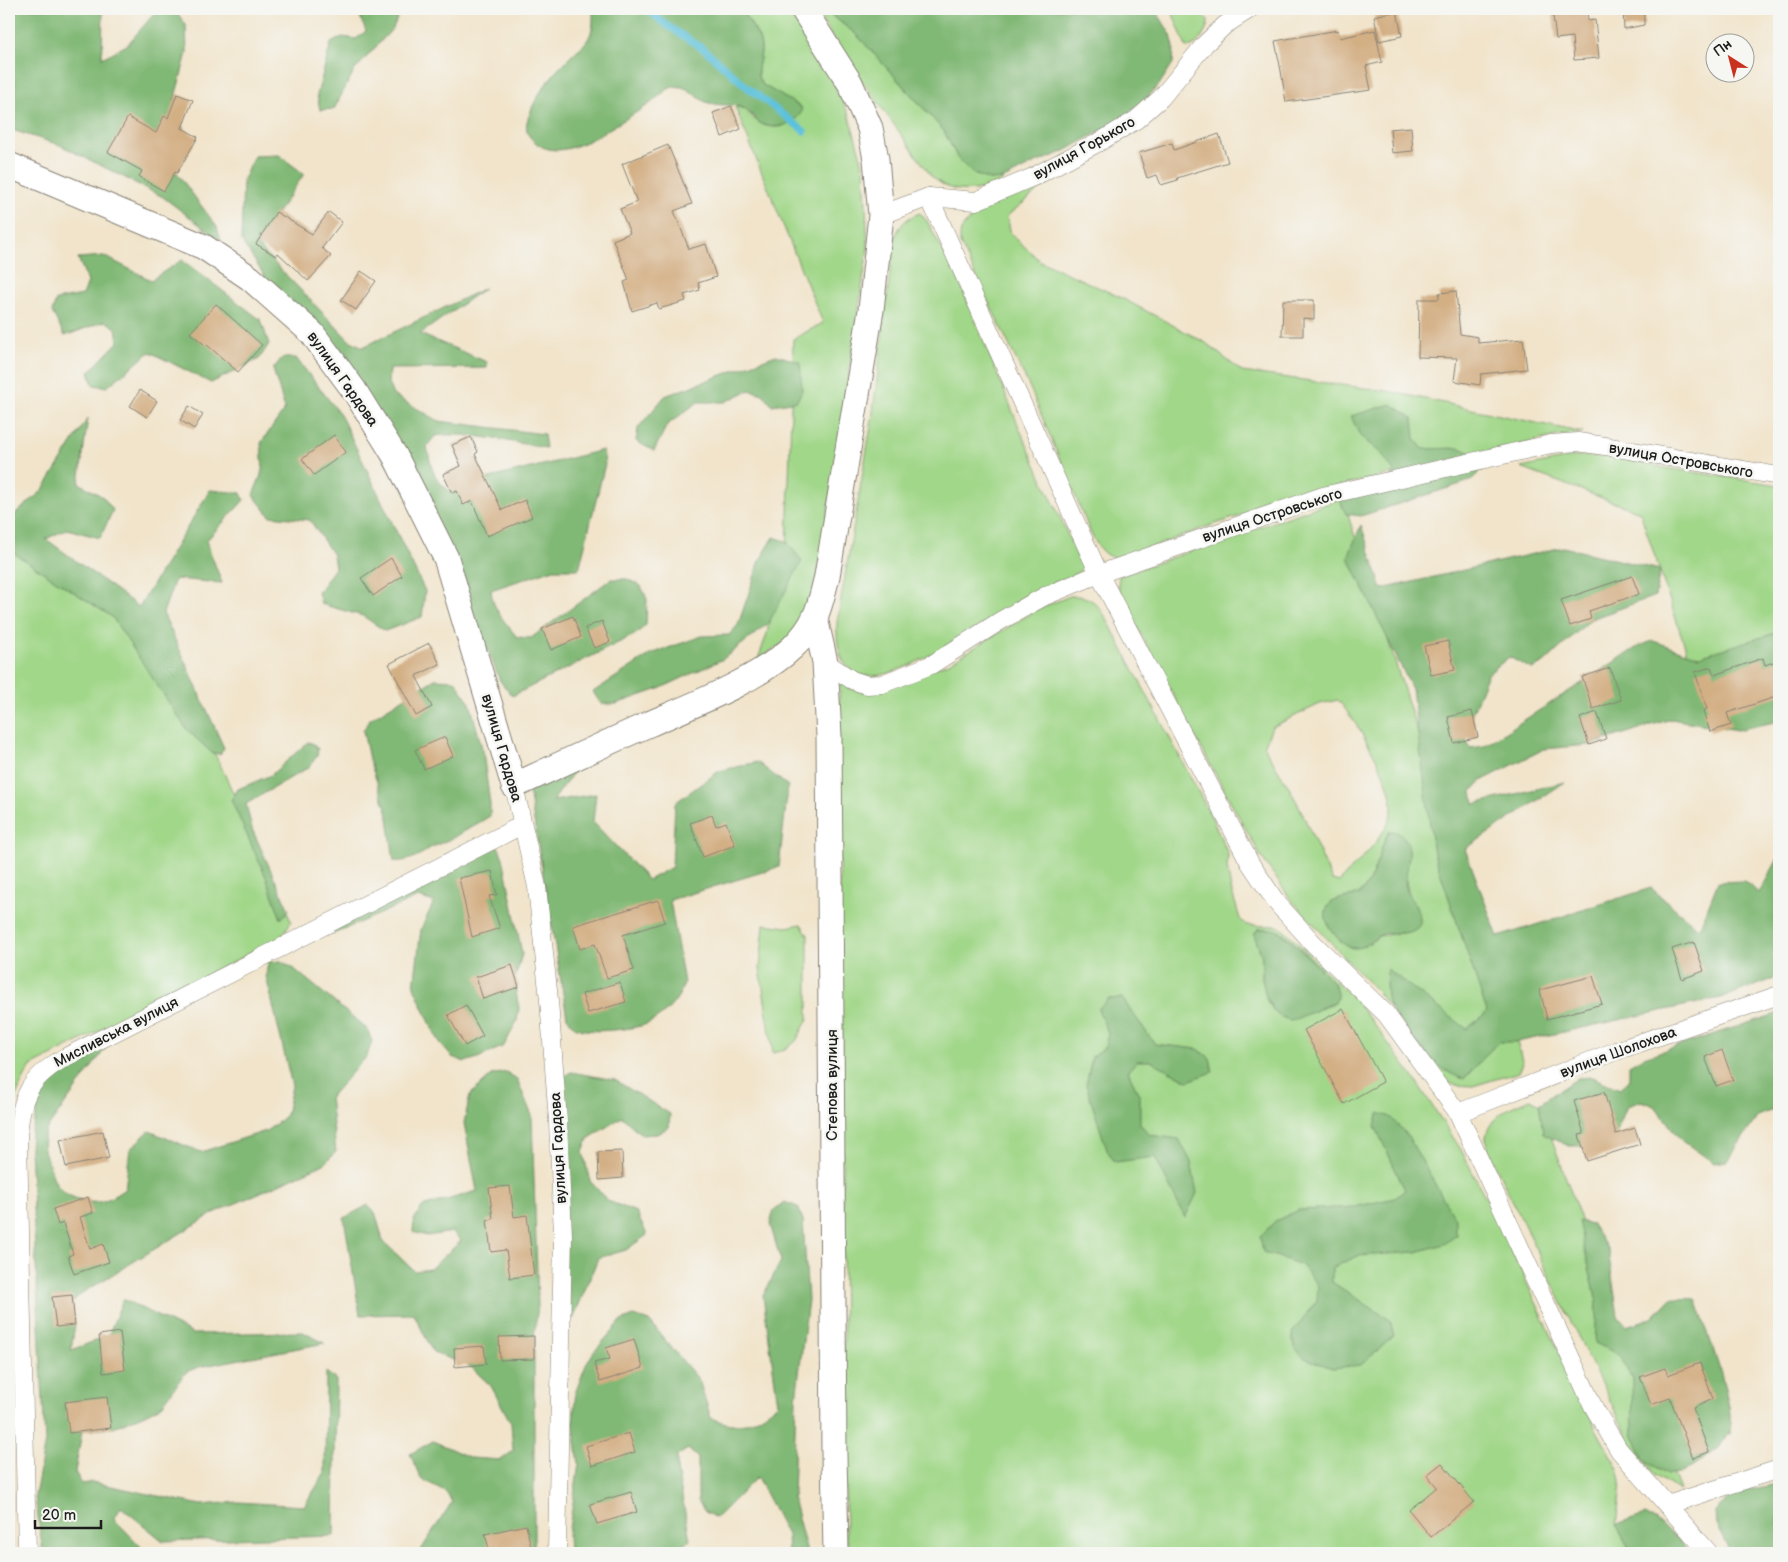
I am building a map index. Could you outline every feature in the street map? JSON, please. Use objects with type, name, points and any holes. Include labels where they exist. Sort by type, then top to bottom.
[{"type":"street","points":[[514,786],[744,680],[793,647],[816,618],[827,576],[869,320],[881,215],[876,159],[870,128],[850,83],[803,9]]},
{"type":"street","name":"вулиця Горького","points":[[881,215],[929,197],[976,201],[1033,176],[1101,141],[1136,120],[1160,98],[1205,44],[1225,25],[1250,9]]},
{"type":"street","name":"вулиця Гардова","points":[[9,165],[204,247],[250,278],[312,332],[354,390],[395,456],[446,558],[514,786],[537,887],[549,1000],[563,1235],[557,1553]]},
{"type":"street","points":[[929,197],[1099,574],[1250,863],[1276,902],[1314,944],[1386,1014],[1458,1113],[1593,1406],[1619,1450],[1709,1553]]},
{"type":"street","name":"вулиця Островського","points":[[825,662],[852,680],[867,685],[882,684],[931,665],[1000,621],[1045,596],[1099,574],[1323,496],[1551,444],[1578,442],[1779,476]]},
{"type":"street","name":"Степова вулиця","points":[[816,618],[825,662],[829,736],[836,1553]]},
{"type":"street","name":"Мисливська вулиця","points":[[27,1553],[16,1427],[18,1139],[22,1107],[30,1086],[40,1073],[51,1065],[522,824]]},
{"type":"street","name":"вулиця Шолохова","points":[[1458,1113],[1616,1051],[1779,995]]},
{"type":"street","points":[[1667,1505],[1779,1470]]},
{"type":"green space","points":[[9,9],[103,9],[102,58],[127,45],[153,15],[163,9],[177,13],[186,25],[187,53],[174,101],[185,133],[177,173],[217,227],[221,241],[163,197],[60,145],[9,129]]},
{"type":"green space","points":[[357,9],[401,9],[393,28],[354,71],[334,109],[320,110],[317,95],[331,43],[342,37],[356,39],[366,31]]},
{"type":"green space","points":[[593,9],[741,9],[756,32],[760,42],[761,52],[758,76],[760,81],[763,85],[801,107],[802,111],[790,123],[777,127],[765,126],[743,108],[706,102],[683,87],[673,87],[643,108],[587,141],[563,149],[551,149],[540,146],[528,134],[527,121],[532,107],[541,90],[589,38]]},
{"type":"green space","points":[[741,9],[789,9],[838,91],[849,115],[864,168],[868,248],[817,583],[807,613],[790,639],[758,659],[766,637],[787,553],[793,339],[823,323],[735,107],[745,110],[760,123],[777,127],[790,122],[800,107],[763,85],[760,81],[758,72],[761,52],[760,42],[756,32]]},
{"type":"green space","points":[[815,9],[823,9],[856,34],[944,131],[958,159],[972,173],[989,180],[1004,179],[987,188],[966,191],[950,188],[932,177],[844,56]]},
{"type":"green space","points":[[823,9],[1155,9],[1171,35],[1174,47],[1173,63],[1159,85],[1140,105],[1113,124],[1063,152],[1033,164],[1004,179],[989,180],[972,173],[958,159],[944,131],[856,34]]},
{"type":"green space","points":[[1171,9],[1197,9],[1208,20],[1201,39],[1192,47],[1186,47]]},
{"type":"green space","points":[[1097,153],[1039,190],[1007,216],[1011,234],[1040,261],[1120,297],[1206,343],[1242,372],[1388,391],[1583,433],[1557,436],[1325,489],[1212,525],[1122,558],[1107,555],[1100,549],[1092,536],[1030,388],[960,243],[961,231],[968,221],[982,211],[1001,199]]},
{"type":"green space","points":[[279,155],[304,174],[256,244],[349,340],[363,347],[485,288],[420,334],[487,362],[487,368],[389,369],[388,383],[393,395],[439,421],[544,434],[546,448],[475,436],[435,436],[427,446],[434,473],[445,487],[452,493],[478,481],[603,450],[605,464],[579,569],[554,569],[491,590],[494,603],[504,621],[517,637],[531,638],[611,579],[627,579],[641,586],[647,599],[646,625],[636,634],[512,696],[500,681],[456,570],[241,240],[243,180],[254,156]]},
{"type":"green space","points":[[920,213],[927,221],[961,285],[1021,432],[1083,568],[1071,576],[1049,585],[916,662],[896,671],[877,676],[860,675],[847,667],[839,650],[837,622],[872,420],[894,240],[903,223],[910,217]]},
{"type":"green space","points":[[104,256],[151,280],[182,260],[261,320],[269,344],[259,359],[211,383],[150,352],[107,387],[93,385],[89,372],[118,342],[116,328],[105,321],[65,336],[52,312],[56,300],[83,295],[88,282],[78,258]]},
{"type":"green space","points":[[776,355],[800,362],[802,390],[797,401],[772,405],[763,394],[749,390],[725,402],[698,402],[667,425],[654,451],[636,441],[638,428],[665,396]]},
{"type":"green space","points":[[282,358],[296,358],[340,414],[425,591],[422,617],[385,631],[363,616],[321,604],[318,592],[335,568],[333,555],[310,520],[270,516],[253,495],[263,470],[261,443],[285,409],[273,369]]},
{"type":"green space","points":[[1391,404],[1413,418],[1415,439],[1423,449],[1460,448],[1479,456],[1486,466],[1470,481],[1361,516],[1346,514],[1340,501],[1386,482],[1394,472],[1382,454],[1360,436],[1351,416]]},
{"type":"green space","points":[[88,418],[79,483],[103,497],[113,510],[100,538],[67,529],[46,539],[139,607],[210,490],[241,493],[244,500],[206,541],[222,583],[175,579],[163,613],[224,748],[220,754],[212,753],[187,730],[112,617],[9,550],[9,514],[13,516],[42,491]]},
{"type":"green space","points":[[1577,456],[1616,457],[1666,468],[1779,485],[1779,641],[1691,664],[1640,512],[1521,468]]},
{"type":"green space","points":[[1337,500],[1340,501],[1347,512],[1517,1042],[1523,1064],[1519,1072],[1473,1086],[1449,1083],[1379,994],[1292,901],[1260,855],[1210,764],[1133,619],[1118,586],[1119,576]],"holes":[[[1338,700],[1364,736],[1381,768],[1391,797],[1392,809],[1390,818],[1379,838],[1339,882],[1332,880],[1300,808],[1264,747],[1272,727],[1320,704]],[[1389,831],[1409,849],[1406,884],[1416,906],[1409,932],[1379,936],[1371,943],[1345,945],[1329,927],[1332,902],[1358,894],[1366,887]]]},
{"type":"green space","points":[[1361,525],[1382,589],[1563,547],[1660,570],[1655,596],[1591,619],[1544,663],[1532,669],[1509,657],[1488,674],[1463,735],[1470,748],[1484,746],[1639,646],[1653,641],[1699,656],[1779,632],[1779,721],[1737,730],[1671,719],[1589,745],[1544,749],[1481,781],[1472,791],[1474,804],[1565,782],[1465,849],[1498,937],[1651,888],[1699,929],[1718,882],[1744,881],[1759,893],[1779,857],[1779,977],[1721,998],[1517,1042],[1498,1042],[1464,1079],[1446,1070],[1423,1050],[1391,1010],[1388,1003],[1386,984],[1387,969],[1467,1029],[1487,1012],[1434,854],[1412,689],[1348,557]]},
{"type":"green space","points":[[9,527],[151,621],[224,773],[291,921],[282,937],[31,1066],[17,1095],[9,1126]]},
{"type":"green space","points":[[774,537],[786,541],[802,561],[768,624],[723,659],[659,689],[616,704],[601,704],[593,692],[651,654],[702,636],[729,635],[738,625],[760,560]]},
{"type":"green space","points":[[1070,596],[1091,600],[1100,608],[1211,816],[1228,854],[1227,867],[1231,889],[1240,919],[1246,925],[1278,926],[1291,936],[1358,1003],[1412,1075],[1460,1148],[1494,1214],[1596,1429],[1618,1469],[1621,1480],[1616,1525],[1632,1553],[846,1553],[838,717],[840,682],[851,689],[863,692],[949,663],[1038,609]],"holes":[[[1258,929],[1278,931],[1299,947],[1335,984],[1336,1001],[1309,1013],[1268,1004],[1262,978],[1262,957],[1254,934]]]},
{"type":"green space","points":[[435,679],[455,680],[470,703],[483,752],[490,816],[418,856],[408,860],[394,861],[387,811],[369,759],[363,731],[370,719]]},
{"type":"green space","points":[[308,742],[314,744],[318,749],[317,756],[309,767],[246,804],[252,829],[289,910],[281,919],[266,877],[231,800],[238,789],[271,775]]},
{"type":"green space","points":[[757,762],[788,786],[779,867],[670,900],[684,983],[675,1001],[661,1015],[644,1025],[625,1029],[592,1031],[576,1027],[567,1017],[529,791],[575,770],[553,801],[596,794],[593,822],[648,880],[672,867],[675,803],[719,771]]},
{"type":"green space","points":[[1389,831],[1400,834],[1408,845],[1409,859],[1406,887],[1419,914],[1420,924],[1413,931],[1380,935],[1361,947],[1353,948],[1345,945],[1332,931],[1327,921],[1327,907],[1336,900],[1359,894],[1363,891],[1373,874]]},
{"type":"green space","points":[[498,846],[503,858],[522,954],[514,982],[519,1008],[517,1021],[504,1046],[465,1062],[452,1057],[443,1047],[435,1034],[414,987],[421,929],[434,902],[418,897],[333,934],[319,930]]},
{"type":"green space","points":[[764,924],[787,927],[801,924],[808,935],[808,1019],[796,1041],[785,1050],[773,1053],[760,968]]},
{"type":"green space","points":[[1258,929],[1278,931],[1299,948],[1335,986],[1336,1001],[1296,1019],[1289,1020],[1274,1012],[1266,997],[1262,978],[1262,957],[1254,934]]},
{"type":"green space","points":[[281,961],[293,968],[367,1029],[372,1041],[367,1056],[330,1097],[336,1152],[324,1164],[214,1213],[82,1293],[72,1302],[75,1325],[71,1350],[108,1336],[123,1299],[193,1334],[303,1332],[325,1343],[199,1367],[186,1372],[163,1404],[150,1412],[111,1428],[82,1431],[75,1472],[82,1484],[92,1482],[201,1505],[238,1502],[304,1506],[325,1473],[326,1372],[336,1380],[334,1536],[163,1541],[121,1507],[114,1519],[147,1553],[43,1553],[35,1496],[45,1442],[30,1149],[31,1135],[41,1094],[53,1072],[113,1038],[46,1130],[43,1145],[58,1186],[65,1193],[83,1201],[102,1201],[125,1189],[130,1149],[149,1131],[201,1152],[266,1131],[286,1115],[292,1086],[266,976],[268,962]]},
{"type":"green space","points":[[1122,998],[1155,1044],[1198,1049],[1210,1058],[1213,1072],[1188,1081],[1151,1061],[1137,1061],[1128,1071],[1140,1097],[1140,1124],[1150,1135],[1179,1139],[1191,1162],[1197,1193],[1185,1218],[1155,1157],[1115,1162],[1107,1150],[1086,1085],[1092,1057],[1105,1047],[1108,1033],[1098,1009],[1108,999]]},
{"type":"green space","points":[[1779,1013],[1779,1111],[1770,1111],[1758,1116],[1727,1161],[1714,1163],[1680,1139],[1655,1106],[1642,1101],[1627,1106],[1611,1145],[1569,1146],[1543,1134],[1539,1104],[1578,1078],[1592,1077],[1620,1089],[1629,1079],[1629,1065],[1641,1058]]},
{"type":"green space","points":[[506,1072],[517,1079],[532,1116],[538,1306],[534,1336],[534,1553],[419,1553],[452,1502],[445,1491],[421,1479],[410,1454],[433,1441],[471,1458],[501,1460],[513,1451],[511,1423],[491,1386],[471,1367],[433,1352],[414,1314],[360,1315],[344,1218],[368,1205],[376,1215],[383,1241],[414,1271],[430,1269],[461,1241],[453,1232],[427,1236],[413,1232],[414,1219],[422,1207],[477,1191],[464,1123],[470,1095],[492,1075]]},
{"type":"green space","points":[[571,1072],[615,1080],[670,1114],[669,1127],[657,1134],[642,1135],[622,1117],[588,1139],[583,1152],[590,1181],[608,1201],[636,1212],[647,1235],[626,1250],[598,1258],[573,1319],[565,1314],[559,1079]]},
{"type":"green space","points":[[1531,1099],[1539,1104],[1680,1491],[1654,1474],[1631,1443],[1488,1150],[1486,1137],[1488,1130],[1497,1117],[1510,1108]]},
{"type":"green space","points":[[1379,1113],[1391,1117],[1409,1138],[1456,1221],[1456,1235],[1445,1244],[1416,1252],[1358,1256],[1332,1268],[1332,1282],[1390,1320],[1394,1336],[1361,1365],[1332,1368],[1304,1358],[1294,1348],[1292,1333],[1317,1300],[1318,1286],[1302,1265],[1263,1252],[1260,1237],[1275,1221],[1299,1210],[1354,1207],[1395,1198],[1405,1190],[1375,1126]]},
{"type":"green space","points":[[784,1202],[798,1207],[803,1220],[808,1300],[796,1399],[793,1498],[807,1553],[788,1553],[787,1535],[757,1477],[716,1518],[705,1512],[698,1501],[698,1458],[688,1449],[677,1456],[677,1469],[690,1540],[677,1553],[569,1553],[568,1535],[579,1464],[573,1421],[576,1391],[593,1353],[621,1321],[634,1316],[649,1321],[699,1380],[711,1418],[730,1424],[747,1423],[762,1416],[778,1404],[763,1296],[781,1261],[770,1224],[774,1210]]},
{"type":"green space","points":[[1578,1221],[1592,1224],[1608,1250],[1618,1316],[1626,1326],[1652,1318],[1671,1298],[1696,1299],[1723,1380],[1730,1413],[1730,1434],[1727,1435],[1719,1448],[1682,1473],[1668,1474],[1644,1461],[1633,1434],[1632,1379],[1620,1355],[1595,1343],[1597,1302]]},
{"type":"green space","points":[[1779,1484],[1779,1553],[1731,1553],[1716,1524],[1715,1511],[1736,1492]]},
{"type":"green space","points":[[1645,1515],[1662,1524],[1690,1553],[1632,1553],[1616,1525]]},
{"type":"building","points":[[1552,9],[1587,9],[1588,21],[1595,20],[1599,58],[1574,60],[1572,37],[1556,39]]},
{"type":"building","points":[[1623,9],[1644,9],[1644,25],[1624,29]]},
{"type":"building","points":[[1397,11],[1402,36],[1379,41],[1374,16]]},
{"type":"building","points":[[1338,30],[1340,38],[1375,30],[1382,62],[1366,66],[1371,90],[1286,102],[1275,41]]},
{"type":"building","points":[[177,94],[193,100],[182,128],[198,137],[164,191],[139,177],[142,171],[108,152],[128,117],[156,133],[164,116],[168,118]]},
{"type":"building","points":[[731,106],[741,129],[722,137],[713,113]]},
{"type":"building","points":[[1411,127],[1413,151],[1392,153],[1390,129]]},
{"type":"building","points":[[1219,134],[1228,162],[1161,185],[1157,175],[1147,178],[1139,153],[1172,143],[1174,150]]},
{"type":"building","points":[[668,145],[692,204],[674,211],[689,249],[706,244],[716,277],[698,283],[700,290],[684,295],[686,301],[659,309],[657,303],[632,311],[624,282],[629,280],[613,240],[630,233],[620,209],[637,202],[622,164]]},
{"type":"building","points":[[276,212],[312,234],[329,212],[342,222],[322,248],[331,256],[308,281],[278,253],[276,256],[256,244]]},
{"type":"building","points":[[361,271],[376,281],[356,310],[341,300]]},
{"type":"building","points":[[1456,291],[1460,334],[1478,337],[1478,343],[1523,339],[1527,369],[1481,374],[1480,385],[1454,381],[1457,358],[1418,357],[1419,299],[1439,299],[1439,293]]},
{"type":"building","points":[[1283,300],[1314,300],[1314,319],[1303,318],[1303,336],[1282,336]]},
{"type":"building","points":[[216,304],[262,345],[238,372],[206,344],[190,333]]},
{"type":"building","points":[[140,390],[157,401],[147,417],[130,406]]},
{"type":"building","points":[[189,406],[203,415],[194,429],[180,420]]},
{"type":"building","points":[[334,435],[346,452],[314,475],[302,459]]},
{"type":"building","points":[[471,437],[478,452],[475,454],[502,510],[525,500],[532,517],[487,536],[472,501],[463,505],[457,491],[452,493],[443,474],[461,466],[452,445]]},
{"type":"building","points":[[391,558],[402,576],[373,596],[361,578]]},
{"type":"building","points":[[1632,576],[1639,594],[1589,611],[1591,619],[1570,626],[1561,600]]},
{"type":"building","points":[[573,616],[581,637],[551,650],[542,629]]},
{"type":"building","points":[[602,621],[610,642],[594,648],[585,628]]},
{"type":"building","points":[[1448,641],[1455,670],[1431,675],[1424,646]]},
{"type":"building","points":[[429,643],[440,664],[416,676],[432,707],[416,716],[389,664]]},
{"type":"building","points":[[1763,658],[1765,665],[1779,660],[1779,696],[1727,713],[1731,725],[1710,732],[1703,711],[1707,709],[1695,672],[1711,667],[1714,675]]},
{"type":"building","points":[[1610,668],[1621,700],[1593,709],[1582,677]]},
{"type":"building","points":[[1472,711],[1478,737],[1454,743],[1448,717]]},
{"type":"building","points":[[1597,712],[1606,739],[1589,745],[1580,718]]},
{"type":"building","points":[[445,737],[453,756],[424,769],[415,750]]},
{"type":"building","points":[[712,815],[716,826],[726,822],[735,845],[703,857],[690,823]]},
{"type":"building","points":[[492,871],[497,895],[489,896],[500,928],[472,937],[459,878]]},
{"type":"building","points":[[658,900],[665,922],[623,935],[634,970],[607,978],[595,944],[580,949],[573,926]]},
{"type":"building","points":[[1694,942],[1704,971],[1682,979],[1672,949]]},
{"type":"building","points":[[512,965],[519,987],[483,999],[476,977]]},
{"type":"building","points":[[1593,976],[1602,1004],[1547,1019],[1540,990]]},
{"type":"building","points":[[620,982],[626,1002],[588,1013],[582,994]]},
{"type":"building","points":[[466,1005],[483,1036],[465,1046],[448,1015]]},
{"type":"building","points":[[1343,1009],[1383,1082],[1344,1104],[1304,1030]]},
{"type":"building","points":[[1722,1050],[1733,1080],[1716,1086],[1705,1057]]},
{"type":"building","points":[[1604,1092],[1616,1134],[1635,1128],[1640,1144],[1587,1161],[1579,1135],[1584,1134],[1574,1101]]},
{"type":"building","points":[[103,1131],[109,1158],[66,1167],[60,1140]]},
{"type":"building","points":[[622,1151],[623,1178],[599,1180],[598,1152]]},
{"type":"building","points":[[510,1186],[514,1217],[527,1215],[534,1275],[510,1278],[506,1250],[491,1252],[487,1220],[493,1219],[489,1188]]},
{"type":"building","points":[[88,1197],[93,1213],[80,1217],[90,1249],[103,1244],[109,1262],[74,1274],[68,1256],[73,1254],[63,1223],[58,1225],[53,1209]]},
{"type":"building","points":[[72,1295],[75,1325],[56,1327],[52,1297]]},
{"type":"building","points":[[120,1332],[125,1370],[103,1373],[99,1335]]},
{"type":"building","points":[[534,1336],[534,1359],[500,1360],[499,1337]]},
{"type":"building","points":[[634,1339],[643,1368],[600,1382],[594,1363],[610,1359],[606,1348]]},
{"type":"building","points":[[484,1346],[486,1364],[455,1367],[454,1348]]},
{"type":"building","points":[[1700,1363],[1713,1399],[1693,1408],[1709,1452],[1693,1458],[1670,1398],[1651,1405],[1640,1377],[1665,1368],[1668,1375]]},
{"type":"building","points":[[107,1397],[111,1428],[69,1433],[65,1402]]},
{"type":"building","points":[[629,1433],[635,1452],[592,1466],[586,1446]]},
{"type":"building","points":[[1442,1463],[1474,1502],[1431,1537],[1409,1510],[1437,1487],[1427,1475]]},
{"type":"building","points":[[631,1492],[637,1512],[597,1524],[590,1504]]},
{"type":"building","points":[[526,1525],[531,1547],[502,1553],[490,1553],[485,1534]]},
{"type":"waterway","points":[[646,9],[705,50],[747,87],[804,131]]}]
